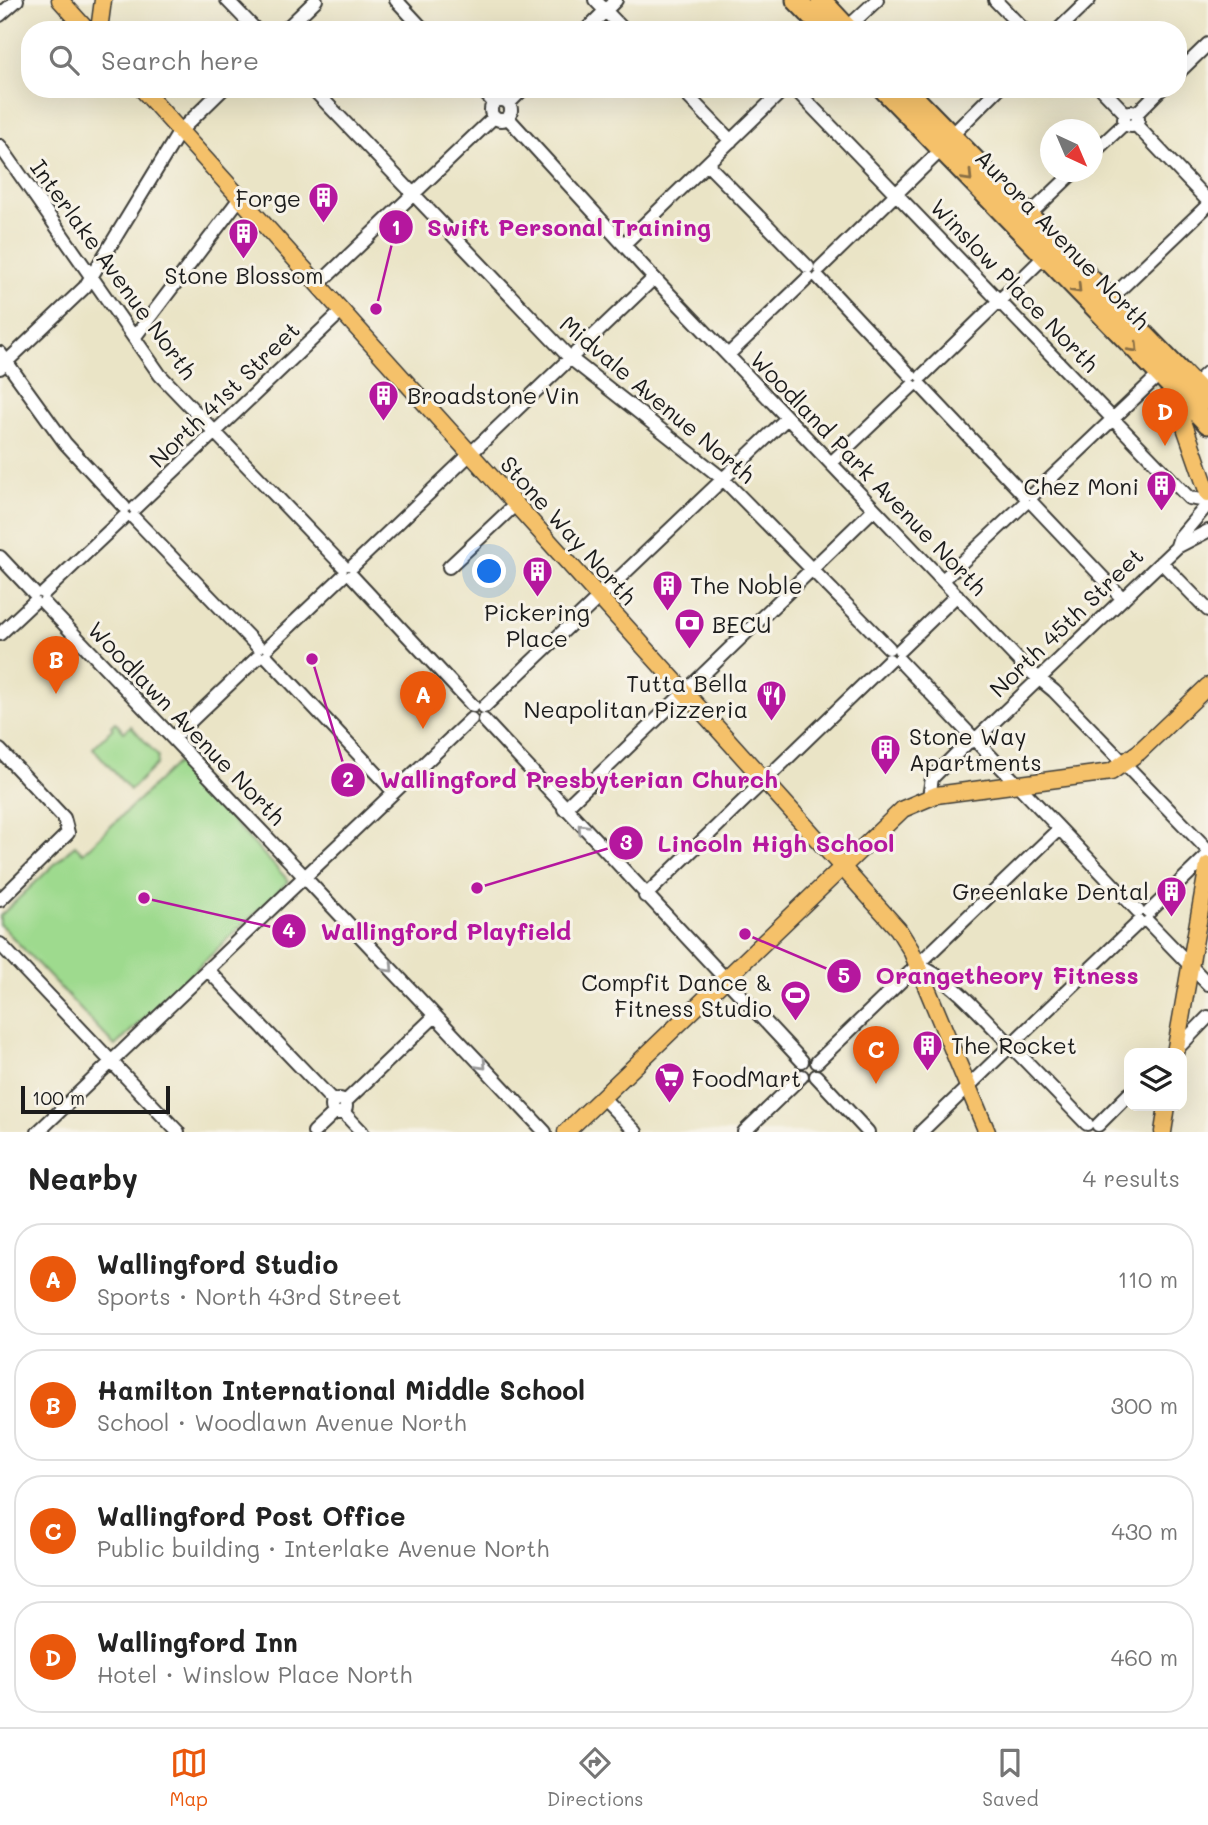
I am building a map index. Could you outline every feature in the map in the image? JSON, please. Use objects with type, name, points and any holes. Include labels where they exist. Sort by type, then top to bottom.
[{"type":"highway","points":[[796,0],[816,21]]},
{"type":"highway","points":[[821,0],[841,21]]},
{"type":"highway","name":"Aurora Avenue North","points":[[894,98],[1029,215],[1110,299],[1201,379],[1208,400]]},
{"type":"highway","name":"Aurora Avenue North","points":[[913,98],[947,143],[1045,256],[1208,424]]},
{"type":"main road","points":[[60,0],[79,21]]},
{"type":"main road","points":[[100,21],[103,0]]},
{"type":"main road","name":"Stone Way North","points":[[150,98],[898,929],[917,965],[987,1132]]},
{"type":"main road","points":[[1165,380],[1208,493]]},
{"type":"main road","points":[[566,1132],[898,813],[929,797],[1102,775],[1124,764],[1208,686]]},
{"type":"main road","points":[[1175,1048],[1208,865]]},
{"type":"main road","points":[[1163,1132],[1166,1111]]},
{"type":"street","points":[[0,15],[17,0]]},
{"type":"street","points":[[228,0],[248,21]]},
{"type":"street","points":[[294,21],[316,0]]},
{"type":"street","points":[[396,0],[416,21]]},
{"type":"street","points":[[595,0],[615,21]]},
{"type":"street","points":[[595,21],[616,0]]},
{"type":"street","points":[[856,21],[877,0]]},
{"type":"street","points":[[995,0],[1015,21]]},
{"type":"street","points":[[1067,21],[1089,0]]},
{"type":"street","points":[[1187,64],[1208,44]]},
{"type":"street","points":[[214,98],[180,131],[91,279],[2,361],[65,443],[394,792]]},
{"type":"street","name":"Midvale Avenue North","points":[[322,98],[570,358],[723,479],[813,568],[1208,984]]},
{"type":"street","points":[[489,98],[494,103]]},
{"type":"street","points":[[509,103],[514,98]]},
{"type":"street","points":[[690,98],[731,141]]},
{"type":"street","points":[[625,243],[775,98]]},
{"type":"street","name":"Winslow Place North","points":[[804,98],[1114,417],[1189,498],[1208,503]]},
{"type":"street","points":[[728,355],[897,193],[990,98]]},
{"type":"street","points":[[1110,98],[1208,203],[1110,299]]},
{"type":"street","points":[[1103,145],[1152,98]]},
{"type":"street","points":[[500,100],[509,103],[511,113],[508,118],[501,120],[494,117],[491,108],[494,103],[500,100]]},
{"type":"street","points":[[318,285],[494,117]]},
{"type":"street","name":"Woodland Park Avenue North","points":[[508,118],[787,418],[1208,853]]},
{"type":"street","name":"Interlake Avenue North","points":[[0,146],[160,375],[479,706]]},
{"type":"street","points":[[707,164],[1123,599]]},
{"type":"street","points":[[1029,215],[1064,182]]},
{"type":"street","points":[[134,338],[240,198]]},
{"type":"street","points":[[831,463],[1045,256]]},
{"type":"street","points":[[173,738],[654,278]]},
{"type":"street","name":"North 41st Street","points":[[0,634],[342,311]]},
{"type":"street","points":[[943,580],[1114,417],[1165,380]]},
{"type":"street","points":[[787,418],[599,597],[479,706],[469,711],[802,1061]]},
{"type":"street","name":"North 45th Street","points":[[1177,547],[1180,537],[1208,503]]},
{"type":"street","points":[[449,567],[516,504]]},
{"type":"street","points":[[564,809],[874,509]]},
{"type":"street","name":"North 45th Street","points":[[929,797],[930,783],[967,743],[975,740],[1177,547],[1208,531]]},
{"type":"street","name":"Woodlawn Avenue North","points":[[0,557],[545,1132]]},
{"type":"street","points":[[1161,562],[1208,610]]},
{"type":"street","points":[[645,896],[957,595]]},
{"type":"street","points":[[38,1132],[394,792],[478,720]]},
{"type":"street","points":[[0,750],[67,824],[64,838],[0,900]]},
{"type":"street","points":[[817,1062],[1059,829]]},
{"type":"street","points":[[921,1132],[1208,853]]},
{"type":"street","points":[[0,944],[178,1132]]},
{"type":"street","points":[[917,965],[933,971],[949,984],[1092,1128],[1124,1099]]},
{"type":"street","points":[[208,970],[362,1132]]},
{"type":"street","points":[[314,1132],[435,1016]]},
{"type":"street","points":[[1178,1048],[1208,1017]]},
{"type":"street","points":[[811,1059],[817,1062],[820,1069],[816,1076],[809,1079],[802,1076],[799,1068],[802,1061],[811,1059]]},
{"type":"street","points":[[744,1132],[802,1076]]},
{"type":"street","points":[[816,1076],[868,1132]]},
{"type":"street","points":[[602,1097],[636,1132]]},
{"type":"green space","points":[[115,722],[124,732],[131,726],[158,756],[157,764],[130,790],[93,748],[113,728],[111,726]]},
{"type":"green space","points":[[177,763],[289,881],[115,1046],[0,924],[0,916],[75,845],[83,853]]},
{"type":"place","name":"Forge","points":[[324,225]]},
{"type":"place","name":"Stone Blossom","points":[[244,261]]},
{"type":"place","name":"Swift Personal Training","points":[[376,309]]},
{"type":"place","name":"Broadstone Vin","points":[[384,422]]},
{"type":"place","name":"Wallingford Inn","points":[[1165,446]]},
{"type":"place","name":"Chez Moni","points":[[1162,513]]},
{"type":"place","name":"Pickering Place","points":[[537,598]]},
{"type":"place","name":"The Noble","points":[[667,612]]},
{"type":"place","name":"BECU","points":[[689,651]]},
{"type":"place","name":"Wallingford Presbyterian Church","points":[[312,659]]},
{"type":"place","name":"Hamilton International Middle School","points":[[56,694]]},
{"type":"place","name":"Tutta Bella Neapolitan Pizzeria","points":[[771,723]]},
{"type":"place","name":"Wallingford Studio","points":[[423,729]]},
{"type":"place","name":"Stone Way Apartments","points":[[886,776]]},
{"type":"place","name":"Lincoln High School","points":[[477,888]]},
{"type":"place","name":"Wallingford Playfield","points":[[144,898]]},
{"type":"place","name":"Greenlake Dental","points":[[1172,918]]},
{"type":"place","name":"Orangetheory Fitness","points":[[745,934]]},
{"type":"place","name":"Compfit Dance & Fitness Studio","points":[[795,1022]]},
{"type":"place","name":"The Rocket","points":[[928,1072]]},
{"type":"place","name":"Wallingford Post Office","points":[[876,1084]]},
{"type":"place","name":"FoodMart","points":[[669,1105]]}]
